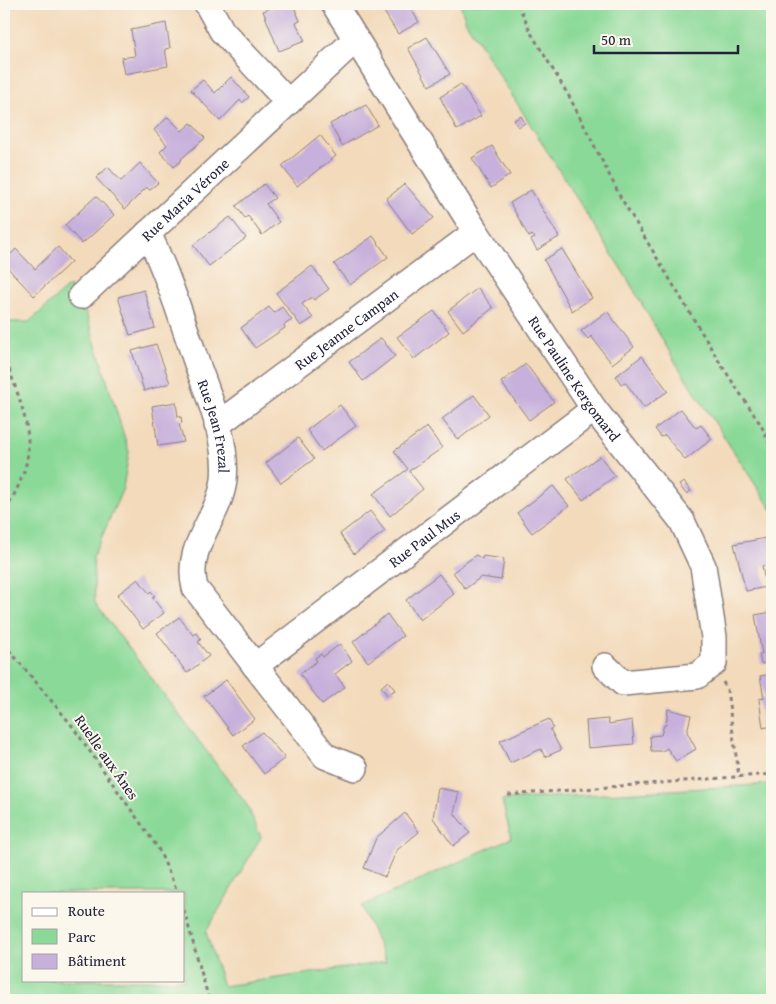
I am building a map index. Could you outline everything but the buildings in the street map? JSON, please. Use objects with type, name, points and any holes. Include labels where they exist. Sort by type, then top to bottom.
[{"type":"street","points":[[207,4],[222,31],[288,102]]},
{"type":"street","name":"Rue Pauline Kergomard","points":[[334,4],[476,232],[594,409],[630,458],[682,521],[702,566],[714,637],[714,663]]},
{"type":"street","name":"Rue Maria Vérone","points":[[82,296],[355,40]]},
{"type":"street","name":"Rue Jeanne Campan","points":[[216,425],[476,232]]},
{"type":"street","name":"Rue Jean Frezal","points":[[148,233],[164,266],[222,444],[224,480],[220,496],[195,551],[192,575],[195,588],[325,756],[355,768]]},
{"type":"street","name":"Rue Paul Mus","points":[[255,666],[594,409]]},
{"type":"street","points":[[605,666],[623,682],[697,676],[714,663]]},
{"type":"path","points":[[518,4],[531,33],[570,98],[621,198],[720,363],[761,424],[772,450]]},
{"type":"path","points":[[4,354],[25,419],[28,438],[27,458],[22,478],[4,516]]},
{"type":"path","name":"Ruelle aux Ânes","points":[[4,644],[70,723],[158,848],[178,892]]},
{"type":"path","points":[[714,663],[727,690],[740,777]]},
{"type":"path","points":[[508,794],[772,774]]},
{"type":"path","points":[[185,914],[209,1000]]},
{"type":"green space","points":[[460,4],[772,4],[772,510],[677,365],[628,280],[466,22]]},
{"type":"green space","points":[[69,286],[86,313],[129,452],[123,488],[93,557],[95,603],[247,805],[261,837],[206,932],[223,986],[386,962],[362,906],[511,838],[502,800],[772,784],[772,1000],[4,1000],[4,325],[7,322],[29,322]]}]
